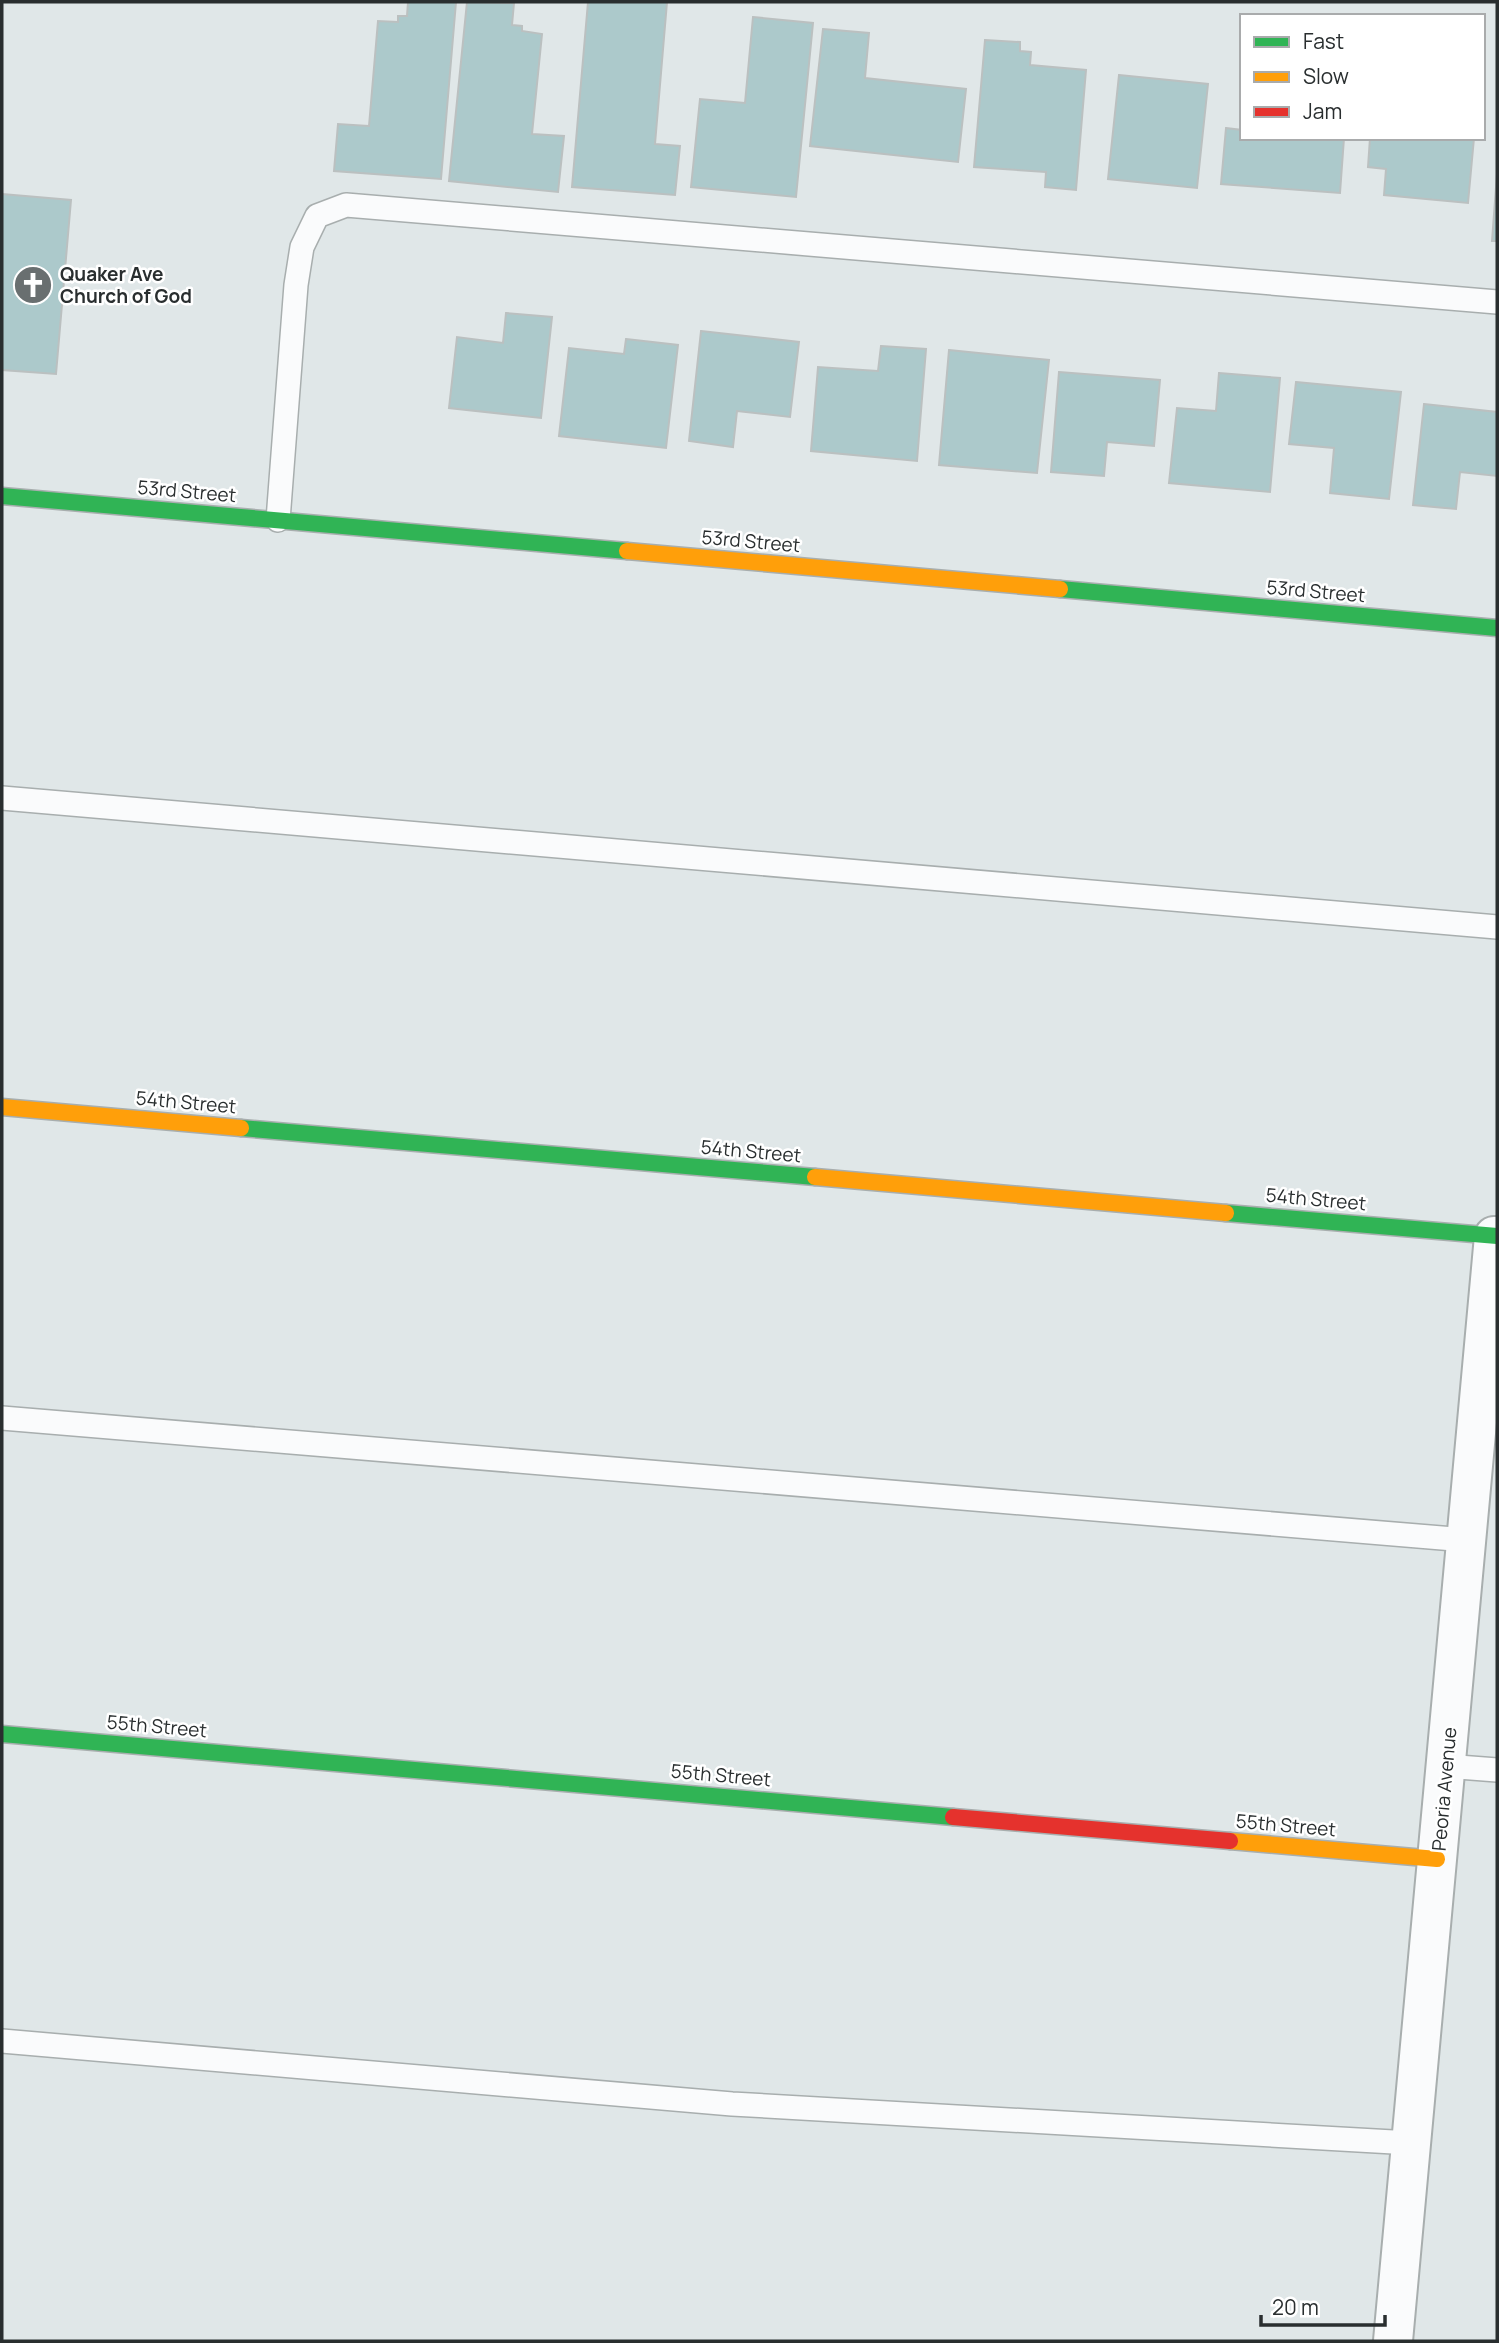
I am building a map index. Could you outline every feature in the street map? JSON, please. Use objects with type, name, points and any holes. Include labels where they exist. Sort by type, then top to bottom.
[{"type":"street","name":"53rd Street","points":[[2,496],[1497,628]]},
{"type":"street","name":"54th Street","points":[[2,1107],[1496,1236]]},
{"type":"street","name":"Peoria Avenue","points":[[1393,2341],[1496,1236]]},
{"type":"street","name":"55th Street","points":[[2,1734],[1437,1859]]},
{"type":"lane","points":[[278,520],[296,285],[302,247],[317,216],[346,205],[1497,302]]},
{"type":"lane","points":[[2,798],[1497,927]]},
{"type":"lane","points":[[2,1418],[1466,1540]]},
{"type":"lane","points":[[1446,1766],[1497,1770]]},
{"type":"lane","points":[[2,2041],[732,2104],[1411,2143]]},
{"type":"building","points":[[408,2],[456,2],[441,179],[334,171],[338,124],[369,126],[378,21],[398,22],[398,16],[407,16]]},
{"type":"building","points":[[467,2],[514,3],[512,25],[522,26],[522,31],[542,34],[532,134],[564,136],[558,192],[449,181]]},
{"type":"building","points":[[588,2],[667,2],[655,144],[680,146],[675,195],[572,187]]},
{"type":"building","points":[[753,17],[813,23],[796,197],[691,187],[700,99],[745,103]]},
{"type":"building","points":[[823,29],[869,33],[865,78],[966,89],[958,162],[810,146]]},
{"type":"building","points":[[985,40],[1020,42],[1020,51],[1031,52],[1030,65],[1086,70],[1076,190],[1045,187],[1046,172],[974,167]]},
{"type":"building","points":[[1119,75],[1208,84],[1197,188],[1108,179]]},
{"type":"building","points":[[1226,128],[1240,130],[1240,140],[1344,140],[1340,193],[1221,184]]},
{"type":"building","points":[[1370,140],[1474,140],[1468,203],[1384,195],[1386,169],[1368,167]]},
{"type":"building","points":[[1497,174],[1497,241],[1492,241]]},
{"type":"building","name":"Quaker Ave Church of God","points":[[2,194],[71,200],[56,374],[2,370]]},
{"type":"building","points":[[506,313],[552,317],[541,418],[449,408],[457,337],[503,343]]},
{"type":"building","points":[[701,331],[799,342],[790,417],[737,411],[733,447],[689,441]]},
{"type":"building","points":[[626,339],[678,345],[666,448],[559,436],[569,348],[624,354]]},
{"type":"building","points":[[881,346],[926,349],[917,461],[811,451],[818,367],[878,371]]},
{"type":"building","points":[[949,350],[1049,360],[1037,473],[939,465]]},
{"type":"building","points":[[1059,372],[1160,380],[1154,446],[1107,442],[1104,476],[1051,472]]},
{"type":"building","points":[[1219,373],[1280,378],[1270,492],[1169,483],[1177,408],[1216,411]]},
{"type":"building","points":[[1296,382],[1401,392],[1389,499],[1330,493],[1334,448],[1289,444]]},
{"type":"building","points":[[1424,404],[1497,412],[1497,476],[1460,472],[1456,509],[1413,505]]},
{"type":"traffic: fast","points":[[2,496],[627,551]]},
{"type":"traffic: fast","points":[[1060,589],[1497,628]]},
{"type":"traffic: fast","points":[[241,1128],[815,1177]]},
{"type":"traffic: fast","points":[[1226,1213],[1497,1236]]},
{"type":"traffic: fast","points":[[2,1734],[953,1817]]},
{"type":"traffic: slow","points":[[627,551],[1060,589]]},
{"type":"traffic: slow","points":[[2,1107],[241,1128]]},
{"type":"traffic: slow","points":[[815,1177],[1226,1213]]},
{"type":"traffic: slow","points":[[1230,1841],[1437,1859]]},
{"type":"traffic: jam","points":[[953,1817],[1230,1841]]},
{"type":"place","name":"Quaker Ave Church of God","points":[[33,285]]}]
